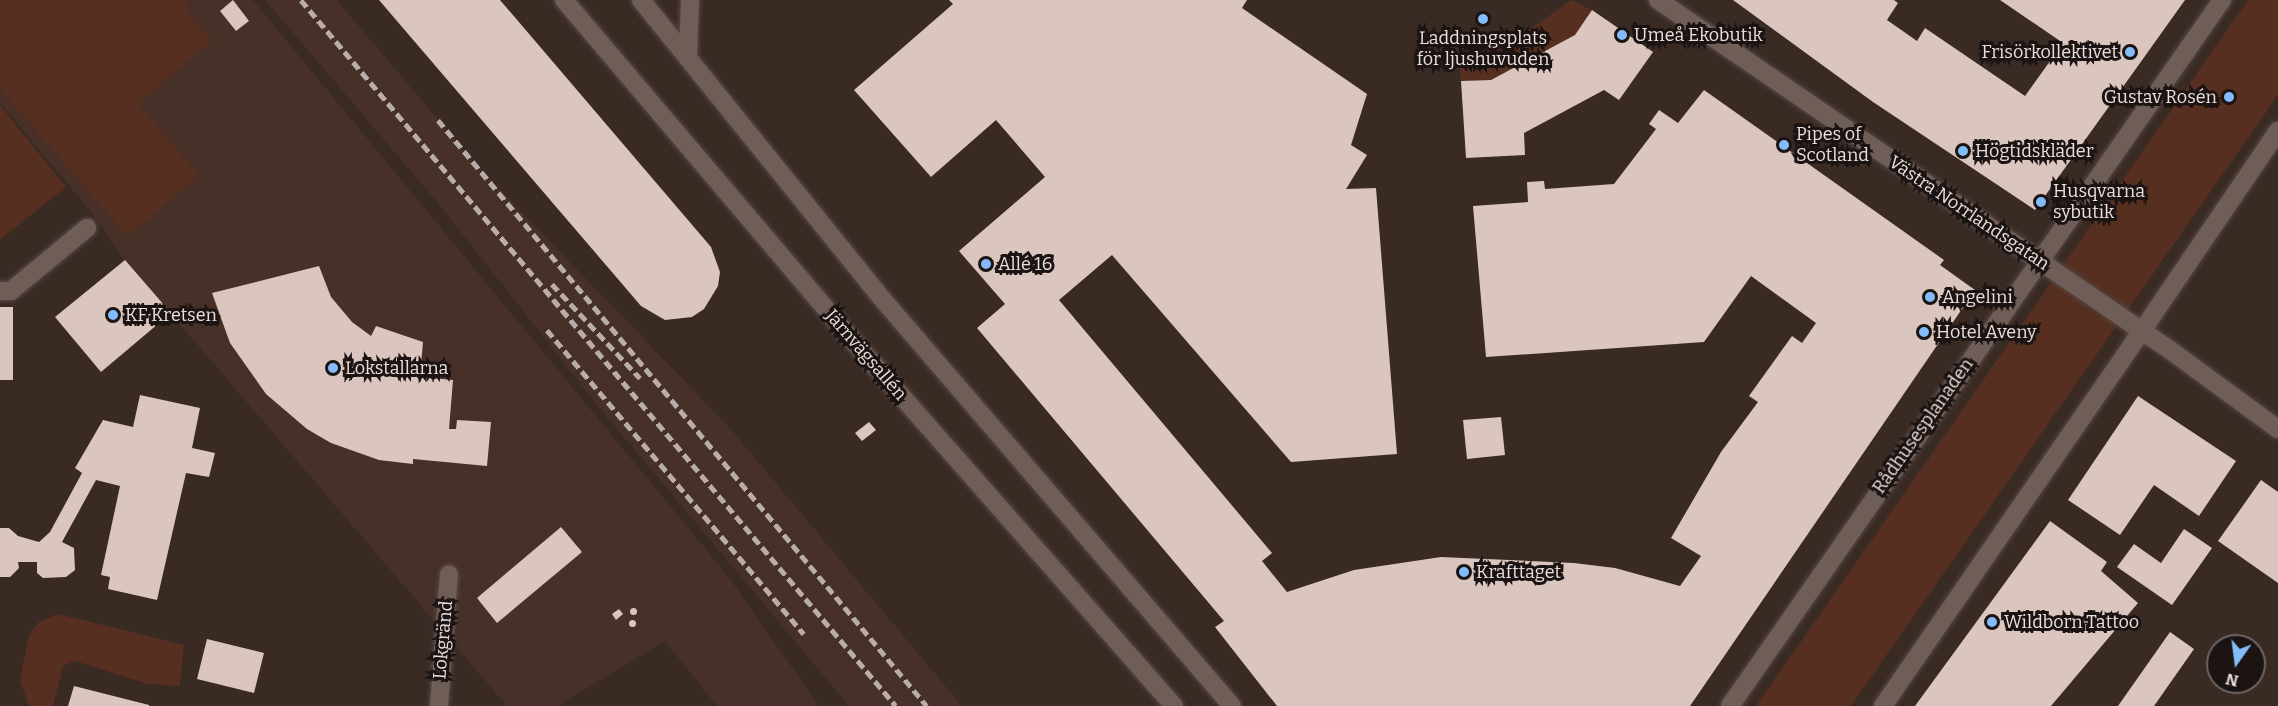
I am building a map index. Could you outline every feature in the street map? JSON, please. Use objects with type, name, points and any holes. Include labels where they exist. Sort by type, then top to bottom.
[{"type":"street","name":"Järnvägsallén","points":[[564,0],[846,332],[1174,706]]},
{"type":"street","points":[[640,0],[878,294],[1232,706]]},
{"type":"street","points":[[688,58],[690,0]]},
{"type":"street","name":"Västra Norrlandsgatan","points":[[1658,0],[2038,260],[2278,429]]},
{"type":"street","name":"Rådhusesplanaden","points":[[1730,706],[2038,260],[2222,0]]},
{"type":"street","points":[[1883,706],[2278,131]]},
{"type":"street","points":[[0,291],[11,291],[87,228]]},
{"type":"street","name":"Lokgränd","points":[[439,706],[449,574]]},
{"type":"shaded area","points":[[0,0],[253,0],[728,576],[819,706],[717,706],[665,641],[557,706],[507,706],[125,260],[88,208],[0,103]]},
{"type":"shaded area","points":[[0,0],[190,0],[184,8],[212,40],[138,104],[199,175],[128,237],[0,89]]},
{"type":"shaded area","points":[[265,0],[337,0],[477,166],[730,428],[962,706],[849,706],[602,411],[437,202]]},
{"type":"shaded area","points":[[1571,0],[1592,10],[1575,35],[1491,80],[1461,81],[1459,62],[1518,38]]},
{"type":"shaded area","points":[[2248,0],[2278,0],[2278,95],[1851,706],[1756,706]]},
{"type":"shaded area","points":[[0,105],[66,187],[0,240]]},
{"type":"shaded area","points":[[58,614],[184,645],[180,686],[148,684],[75,661],[63,666],[53,706],[29,706],[20,680],[29,635],[39,622]]},
{"type":"building","points":[[233,0],[249,21],[236,31],[220,11]]},
{"type":"building","points":[[379,0],[500,0],[711,247],[720,272],[718,286],[704,309],[692,317],[665,320],[641,306]]},
{"type":"building","points":[[949,0],[1247,0],[1242,8],[1367,94],[1351,145],[1367,155],[1346,189],[1376,188],[1397,454],[1291,462],[1112,255],[1059,300],[1272,553],[1262,561],[1287,592],[1354,570],[1441,557],[1574,563],[1615,568],[1680,586],[1701,556],[1671,538],[1721,452],[1758,402],[1749,396],[1792,336],[1802,343],[1816,323],[1751,276],[1704,342],[1486,357],[1473,206],[1528,202],[1527,182],[1544,181],[1545,189],[1614,184],[1656,129],[1649,124],[1659,110],[1678,123],[1704,90],[1944,260],[1940,265],[1975,290],[1690,706],[1277,706],[1215,627],[1224,621],[977,328],[1005,304],[959,251],[1045,177],[996,120],[931,177],[854,90],[953,4]]},
{"type":"building","points":[[1733,0],[1894,0],[1898,3],[1887,20],[1917,41],[1925,28],[2025,96],[2063,43],[2000,0],[2185,0],[2035,210],[1873,102]]},
{"type":"building","points":[[1592,10],[1653,52],[1619,100],[1604,90],[1524,133],[1525,155],[1466,158],[1461,81],[1491,80],[1575,35]]},
{"type":"building","name":"KF Kretsen","points":[[125,260],[171,313],[101,372],[55,317]]},
{"type":"building","name":"Lokstallarna","points":[[319,266],[331,297],[352,322],[371,336],[376,326],[423,342],[420,377],[453,380],[449,429],[456,429],[457,420],[491,422],[487,466],[413,459],[413,464],[379,460],[331,443],[307,429],[266,394],[230,343],[212,293]]},
{"type":"building","points":[[0,307],[13,307],[13,380],[0,380]]},
{"type":"building","points":[[140,395],[200,408],[192,448],[215,453],[209,477],[186,473],[157,600],[108,589],[110,577],[101,575],[120,486],[96,480],[62,542],[74,548],[75,570],[66,577],[43,578],[37,573],[37,562],[18,562],[19,568],[10,577],[0,577],[0,528],[9,528],[18,536],[39,542],[50,532],[82,473],[75,468],[103,420],[133,427]]},
{"type":"building","points":[[2138,396],[2236,461],[2199,516],[2154,485],[2120,535],[2068,500]]},
{"type":"building","points":[[1501,417],[1505,455],[1467,459],[1463,420]]},
{"type":"building","points":[[869,422],[876,430],[862,441],[855,433]]},
{"type":"building","points":[[2261,480],[2278,492],[2278,583],[2218,541]]},
{"type":"building","points":[[2050,521],[2107,562],[2101,571],[2138,603],[2051,706],[1915,706]]},
{"type":"building","points":[[561,527],[582,552],[497,623],[477,598]]},
{"type":"building","points":[[2184,529],[2212,548],[2172,605],[2117,567],[2134,544],[2161,563]]},
{"type":"building","points":[[633,607],[637,611],[633,615],[629,611]]},
{"type":"building","points":[[619,609],[623,614],[616,620],[612,614]]},
{"type":"building","points":[[632,619],[636,623],[632,627],[628,623]]},
{"type":"building","points":[[2170,632],[2194,649],[2154,706],[2118,706]]},
{"type":"building","points":[[207,639],[264,653],[254,693],[197,679]]},
{"type":"building","points":[[74,686],[149,705],[149,706],[68,706]]},
{"type":"railway","points":[[301,0],[896,706]]},
{"type":"railway","points":[[438,120],[927,706]]},
{"type":"railway","points":[[552,284],[640,378]]},
{"type":"railway","points":[[547,330],[804,634]]},
{"type":"place","name":"Laddningsplats för ljushuvuden","points":[[1483,19]]},
{"type":"place","name":"Umeå Ekobutik","points":[[1622,35]]},
{"type":"place","name":"Frisörkollektivet","points":[[2130,52]]},
{"type":"place","name":"Gustav Rosén","points":[[2229,97]]},
{"type":"place","name":"Pipes of Scotland","points":[[1784,145]]},
{"type":"place","name":"Högtidskläder","points":[[1963,151]]},
{"type":"place","name":"Husqvarna sybutik","points":[[2041,202]]},
{"type":"place","name":"Allé 16","points":[[986,264]]},
{"type":"place","name":"Angelini","points":[[1930,297]]},
{"type":"place","name":"KF Kretsen","points":[[113,315]]},
{"type":"place","name":"Hotel Aveny","points":[[1924,332]]},
{"type":"place","name":"Lokstallarna","points":[[333,368]]},
{"type":"place","name":"Krafttaget","points":[[1464,572]]},
{"type":"place","name":"Wildborn Tattoo","points":[[1992,622]]}]
